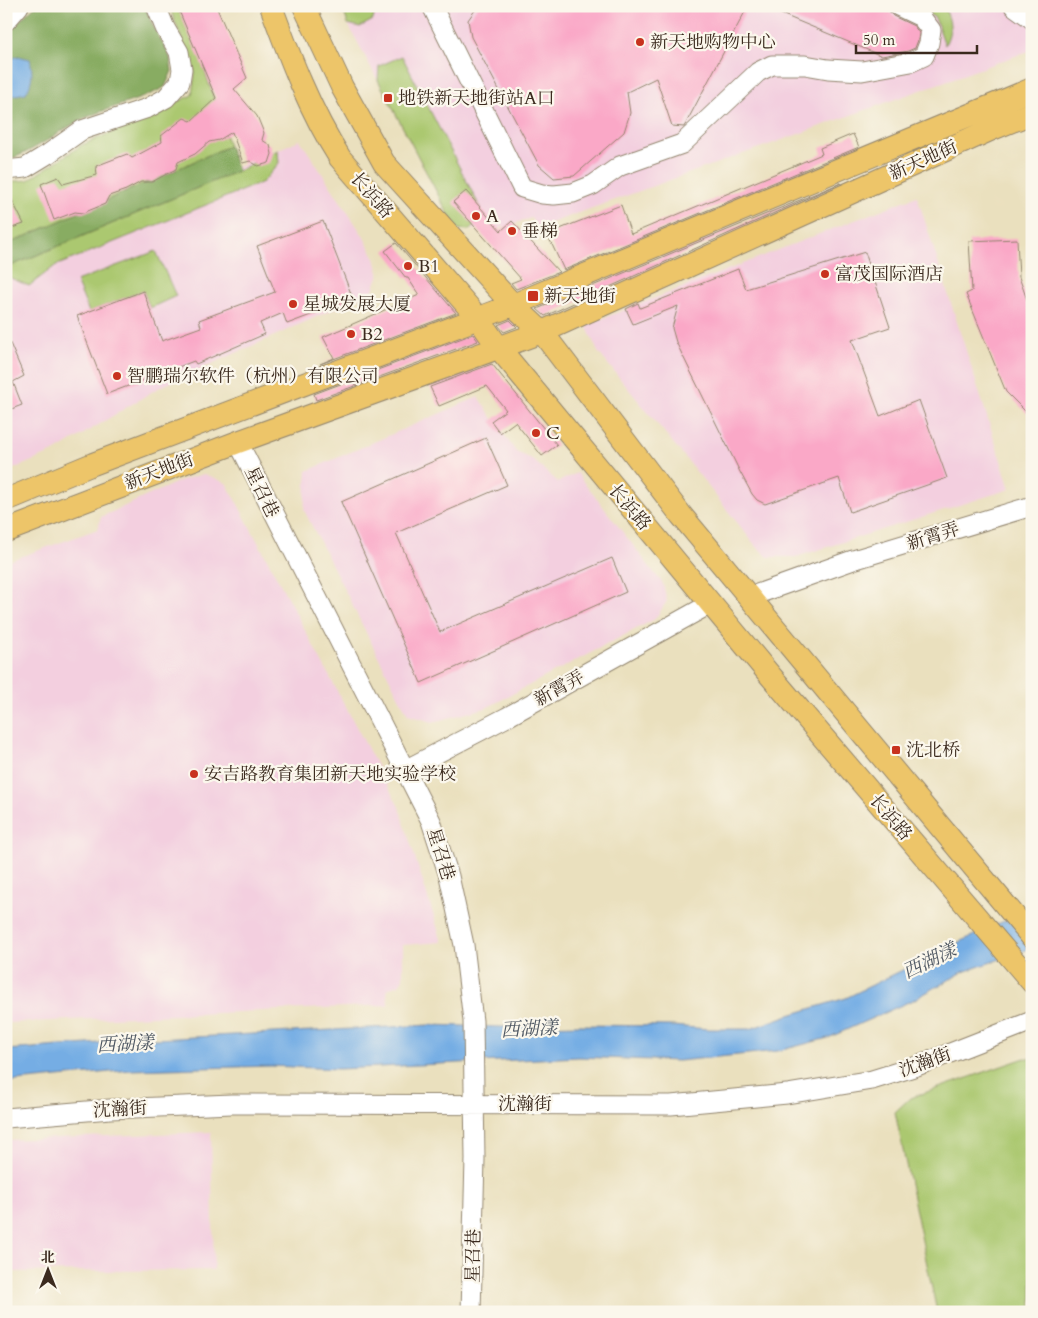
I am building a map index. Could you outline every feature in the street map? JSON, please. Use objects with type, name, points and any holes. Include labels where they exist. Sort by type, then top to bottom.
[{"type":"main road","name":"长浜路","points":[[271,6],[289,57],[327,137],[340,158],[478,318],[498,347],[710,604],[1024,974]]},
{"type":"main road","name":"长浜路","points":[[304,6],[342,86],[384,163],[513,304],[542,332],[681,515],[1032,938]]},
{"type":"main road","name":"新天地街","points":[[6,500],[102,460],[513,304],[1032,89]]},
{"type":"main road","name":"新天地街","points":[[6,531],[238,442],[542,332],[992,129],[1032,113]]},
{"type":"street","points":[[6,21],[19,6]]},
{"type":"street","points":[[6,170],[25,168],[82,130],[148,108],[166,98],[180,82],[182,69],[179,52],[165,28],[156,6]]},
{"type":"street","points":[[432,6],[522,188],[542,194],[554,195],[573,193],[593,185],[620,166],[682,144],[758,72],[772,64],[805,64],[862,71],[911,62],[924,56],[929,43],[930,30],[922,17],[898,6]]},
{"type":"street","points":[[1014,6],[1032,19]]},
{"type":"street","name":"星召巷","points":[[238,442],[431,820],[449,876],[464,945],[473,1021],[475,1159],[471,1312]]},
{"type":"street","name":"新霄弄","points":[[749,597],[853,560],[1032,506]]},
{"type":"street","name":"新霄弄","points":[[405,770],[507,717],[710,604]]},
{"type":"street","name":"沈瀚街","points":[[6,1118],[110,1109],[232,1104],[671,1105],[787,1094],[872,1080],[917,1066],[1032,1021]]},
{"type":"shaded area","name":"新天地购物中心","points":[[342,6],[1032,6],[1032,50],[537,228],[531,218],[495,230],[456,229],[348,24]]},
{"type":"shaded area","points":[[300,140],[362,234],[375,258],[379,274],[372,292],[158,388],[56,451],[6,472],[6,266]]},
{"type":"shaded area","points":[[917,196],[1010,489],[796,557],[768,557],[755,545],[598,352],[586,325]]},
{"type":"shaded area","points":[[478,397],[516,452],[532,459],[558,482],[577,473],[663,584],[667,601],[655,619],[486,708],[433,722],[408,715],[304,510],[307,471]]},
{"type":"shaded area","name":"安吉路教育集团新天地实验学校","points":[[204,474],[226,483],[399,807],[442,942],[403,945],[403,979],[399,985],[387,989],[388,1005],[6,1023],[6,562],[98,529],[101,517],[182,480]]},
{"type":"shaded area","points":[[211,1132],[214,1270],[6,1272],[6,1140]]},
{"type":"green space","points":[[35,6],[145,6],[151,22],[170,57],[172,71],[165,87],[146,96],[85,118],[37,147],[6,160],[6,97],[26,93],[18,56],[6,61],[6,33]]},
{"type":"green space","points":[[169,6],[184,6],[229,146],[6,245],[6,182],[28,180],[82,145],[139,121],[192,95],[195,73]]},
{"type":"green space","points":[[342,6],[376,6],[373,20],[360,27],[348,24]]},
{"type":"green space","points":[[916,6],[943,6],[950,26],[945,45],[935,18]]},
{"type":"green space","points":[[402,56],[483,213],[480,222],[469,230],[456,229],[378,80],[379,66]]},
{"type":"green space","points":[[229,146],[238,171],[6,268],[6,245]]},
{"type":"green space","points":[[278,150],[279,163],[263,182],[55,266],[29,286],[6,276],[6,268],[238,171]]},
{"type":"green space","points":[[156,251],[176,296],[150,308],[143,291],[89,312],[76,281]]},
{"type":"green space","points":[[1025,1058],[1032,1059],[1032,1312],[937,1312],[895,1112],[910,1098]]},
{"type":"water","points":[[18,56],[30,59],[32,72],[30,84],[26,93],[6,97],[6,61]]},
{"type":"water","name":"西湖漾","points":[[1032,908],[1032,948],[963,972],[913,1000],[828,1038],[778,1051],[678,1061],[579,1057],[339,1069],[271,1066],[131,1070],[6,1082],[6,1050],[155,1039],[429,1025],[503,1027],[578,1025],[673,1026],[708,1029],[750,1029],[846,998]]},
{"type":"building","points":[[177,6],[216,6],[247,78],[234,89],[257,116],[264,133],[262,140],[270,145],[272,154],[269,163],[258,166],[250,161],[243,163],[232,132],[219,140],[209,142],[195,154],[178,162],[176,169],[152,182],[141,182],[109,196],[105,204],[83,213],[75,212],[54,220],[41,184],[58,177],[63,184],[97,175],[96,166],[127,154],[132,158],[162,142],[161,136],[184,118],[191,121],[216,98]]},
{"type":"building","points":[[478,6],[748,6],[684,127],[672,126],[656,78],[627,92],[630,113],[624,132],[574,176],[554,178],[539,165],[471,37],[468,20]]},
{"type":"building","points":[[762,6],[883,6],[893,16],[914,26],[919,33],[918,40],[915,48],[882,56]]},
{"type":"building","points":[[853,134],[859,147],[564,270],[547,234],[621,205],[631,234],[822,154],[820,148]]},
{"type":"building","points":[[841,183],[545,316],[537,309]]},
{"type":"building","points":[[6,188],[24,224],[6,230]]},
{"type":"building","points":[[466,191],[501,231],[512,221],[559,272],[516,289],[511,283],[521,279],[453,202]]},
{"type":"building","name":"星城发展大厦","points":[[323,221],[353,299],[287,324],[283,313],[260,323],[265,334],[196,364],[194,361],[107,394],[77,316],[143,291],[162,341],[201,327],[199,320],[275,292],[257,246]]},
{"type":"building","points":[[1017,239],[1019,277],[1032,314],[1032,418],[1006,392],[966,294],[972,291],[969,241]]},
{"type":"building","points":[[396,243],[456,313],[320,364],[334,358],[323,337],[419,295],[408,278],[406,278],[385,251]]},
{"type":"building","points":[[865,252],[890,327],[852,340],[880,416],[919,400],[947,478],[850,512],[839,478],[765,504],[757,500],[752,494],[676,342],[672,328],[678,306],[633,324],[626,309],[638,303],[640,308],[738,269],[746,289]]},
{"type":"building","points":[[510,320],[517,327],[504,332],[498,325]]},
{"type":"building","points":[[6,334],[24,376],[13,382],[22,405],[6,411]]},
{"type":"building","points":[[473,334],[478,341],[316,400],[314,394]]},
{"type":"building","points":[[492,364],[557,445],[542,456],[515,422],[500,433],[491,421],[506,410],[487,386],[439,406],[430,387]]},
{"type":"building","points":[[486,438],[507,485],[396,533],[440,632],[612,558],[626,592],[421,683],[341,502]]},
{"type":"place","name":"新天地购物中心","points":[[640,42]]},
{"type":"place","name":"地铁新天地街站A口","points":[[388,98]]},
{"type":"place","name":"A","points":[[476,216]]},
{"type":"place","name":"垂梯","points":[[512,231]]},
{"type":"place","name":"B1","points":[[408,266]]},
{"type":"place","name":"富茂国际酒店","points":[[825,274]]},
{"type":"place","name":"新天地街","points":[[533,296]]},
{"type":"place","name":"星城发展大厦","points":[[293,304]]},
{"type":"place","name":"B2","points":[[351,334]]},
{"type":"place","name":"智鹏瑞尔软件（杭州）有限公司","points":[[117,376]]},
{"type":"place","name":"C","points":[[536,433]]},
{"type":"place","name":"沈北桥","points":[[896,750]]},
{"type":"place","name":"安吉路教育集团新天地实验学校","points":[[194,774]]}]
